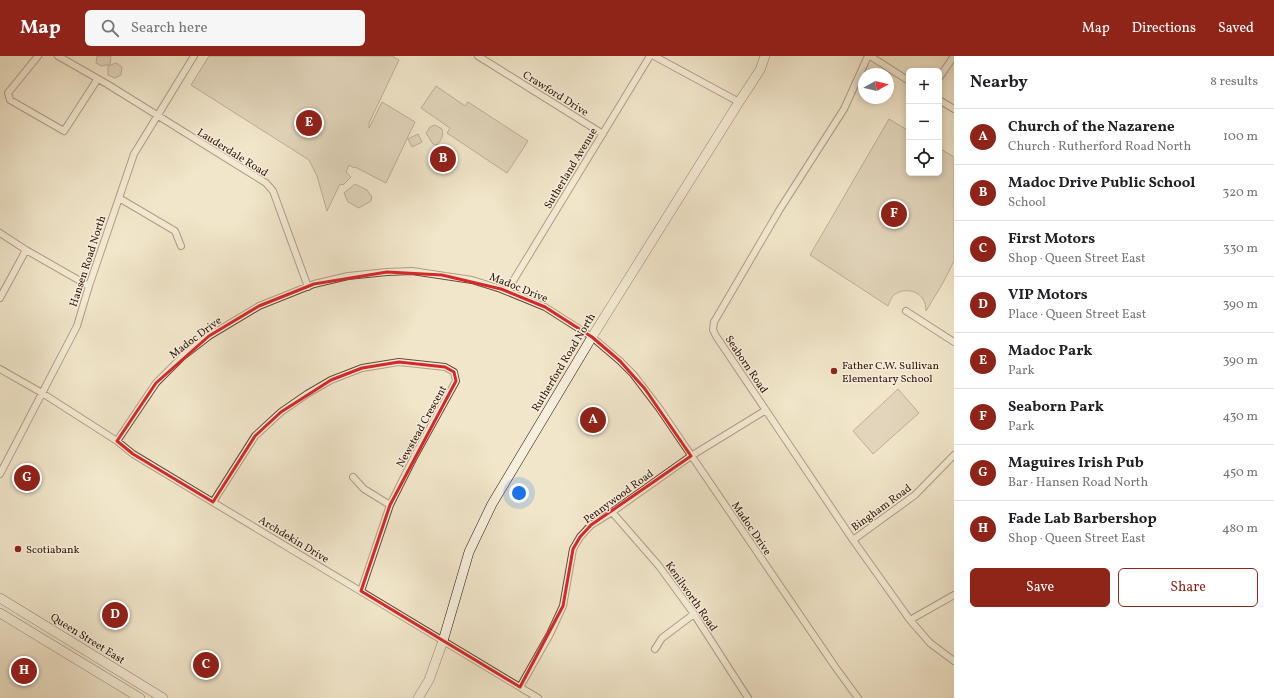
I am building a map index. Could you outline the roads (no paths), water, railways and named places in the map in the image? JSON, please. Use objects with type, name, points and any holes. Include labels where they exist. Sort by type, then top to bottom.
[{"type":"street","points":[[38,56],[8,92],[8,96],[10,100],[64,131],[97,80]]},
{"type":"street","name":"Lauderdale Road","points":[[58,56],[97,80],[107,84],[266,184],[273,191],[308,287]]},
{"type":"street","name":"Hansen Road North","points":[[0,474],[77,326],[134,154],[194,56]]},
{"type":"street","name":"Crawford Drive","points":[[478,56],[603,134]]},
{"type":"street","name":"Sutherland Avenue","points":[[507,291],[650,56]]},
{"type":"street","points":[[654,56],[738,102]]},
{"type":"street","name":"Rutherford Road North","points":[[418,698],[429,680],[443,641],[469,552],[492,504],[592,337],[738,102],[760,70],[765,56]]},
{"type":"street","points":[[869,56],[906,79]]},
{"type":"street","name":"Seaborn Road","points":[[869,56],[844,109],[780,209],[714,322],[713,330],[852,540],[910,620],[930,643],[954,661]]},
{"type":"street","points":[[942,74],[954,56]]},
{"type":"street","points":[[942,102],[954,109]]},
{"type":"street","points":[[119,198],[175,231],[182,246]]},
{"type":"street","points":[[0,233],[26,250],[89,286]]},
{"type":"street","points":[[0,298],[26,250]]},
{"type":"street","name":"Madoc Drive","points":[[117,441],[156,383],[183,356],[209,336],[259,306],[314,284],[348,276],[412,271],[472,280],[507,291],[545,307],[592,337],[633,374],[654,401],[855,697]]},
{"type":"street","points":[[906,311],[954,342]]},
{"type":"street","name":"Newstead Crescent","points":[[213,502],[255,436],[281,412],[331,380],[362,368],[399,362],[445,367],[454,372],[456,382],[414,457],[390,505],[361,591]]},
{"type":"street","name":"Archdekin Drive","points":[[0,369],[42,393],[117,441],[133,454],[538,698]]},
{"type":"street","name":"Pennywood Road","points":[[520,687],[564,606],[573,549],[580,537],[591,526],[691,456],[766,410]]},
{"type":"street","name":"Bingham Road","points":[[852,540],[915,495],[954,455]]},
{"type":"street","points":[[353,477],[364,489],[390,505]]},
{"type":"street","name":"Kenilworth Road","points":[[612,512],[659,566],[694,614],[748,698]]},
{"type":"street","points":[[910,620],[954,595]]},
{"type":"street","name":"Queen Street East","points":[[0,598],[163,698]]},
{"type":"street","points":[[0,613],[140,698]]},
{"type":"street","points":[[655,649],[662,638],[694,614]]},
{"type":"place","name":"Madoc Park","points":[[309,123]]},
{"type":"place","name":"Madoc Drive Public School","points":[[443,159]]},
{"type":"place","name":"Seaborn Park","points":[[894,214]]},
{"type":"place","name":"Father C.W. Sullivan Elementary School","points":[[834,371]]},
{"type":"place","name":"Church of the Nazarene","points":[[593,420]]},
{"type":"place","name":"Maguires Irish Pub","points":[[27,478]]},
{"type":"place","name":"Scotiabank","points":[[18,549]]},
{"type":"place","name":"VIP Motors","points":[[115,615]]},
{"type":"place","name":"First Motors","points":[[206,665]]},
{"type":"place","name":"Fade Lab Barbershop","points":[[24,671]]}]
